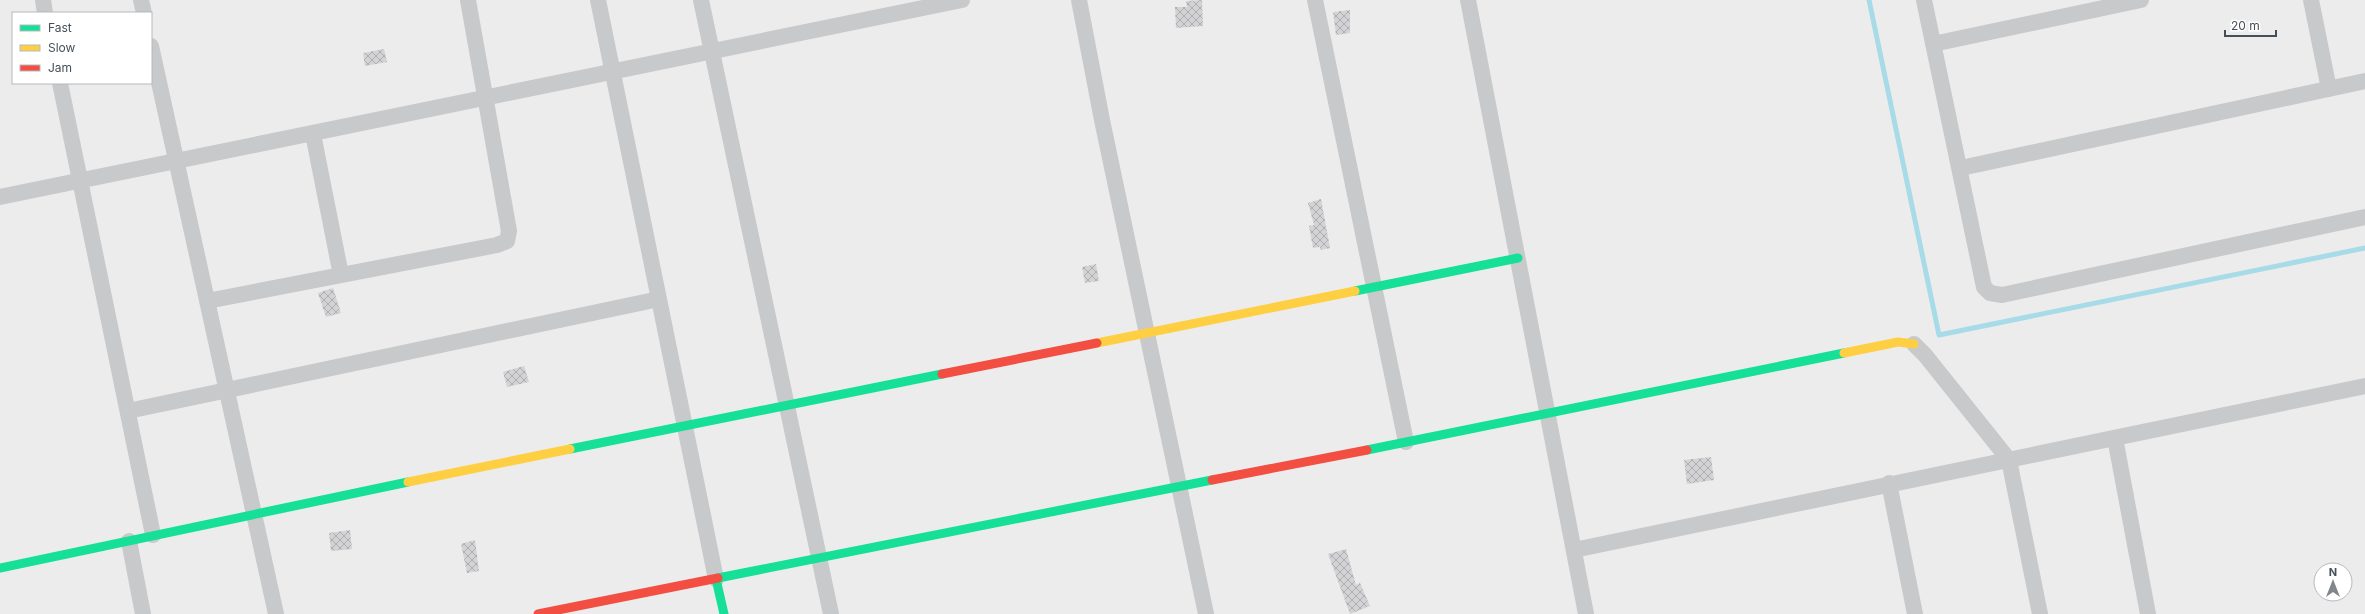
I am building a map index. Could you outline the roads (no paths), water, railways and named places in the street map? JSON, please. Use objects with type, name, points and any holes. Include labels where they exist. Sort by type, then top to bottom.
[{"type":"street","points":[[43,0],[45,12]]},
{"type":"street","points":[[141,0],[144,12]]},
{"type":"street","points":[[207,302],[497,245],[507,241],[509,232],[468,0]]},
{"type":"street","points":[[598,0],[724,614]]},
{"type":"street","points":[[701,0],[788,405],[831,614]]},
{"type":"street","points":[[0,197],[613,73],[962,0]]},
{"type":"street","points":[[1079,0],[1206,614]]},
{"type":"street","points":[[1315,0],[1406,442]]},
{"type":"street","points":[[1468,0],[1586,614]]},
{"type":"street","points":[[1924,0],[1961,168],[1984,287],[1990,293],[2002,295],[2365,217]]},
{"type":"street","points":[[1933,44],[2141,0]]},
{"type":"street","points":[[2310,0],[2329,89]]},
{"type":"street","points":[[152,51],[276,614]]},
{"type":"street","points":[[1961,168],[2365,81]]},
{"type":"street","points":[[60,84],[153,535]]},
{"type":"street","points":[[313,134],[341,275]]},
{"type":"street","points":[[0,568],[153,535],[1147,331],[1518,258]]},
{"type":"street","points":[[128,411],[659,300]]},
{"type":"street","points":[[538,614],[1179,486],[1291,466],[1898,342],[1914,344],[1925,355],[2009,460],[2040,614]]},
{"type":"street","points":[[1574,550],[1889,483],[2009,460],[2365,386]]},
{"type":"street","points":[[2115,438],[2148,614]]},
{"type":"street","points":[[1889,483],[1915,614]]},
{"type":"street","points":[[129,540],[143,614]]},
{"type":"waterway","points":[[1869,0],[1939,335],[2365,248]]}]
